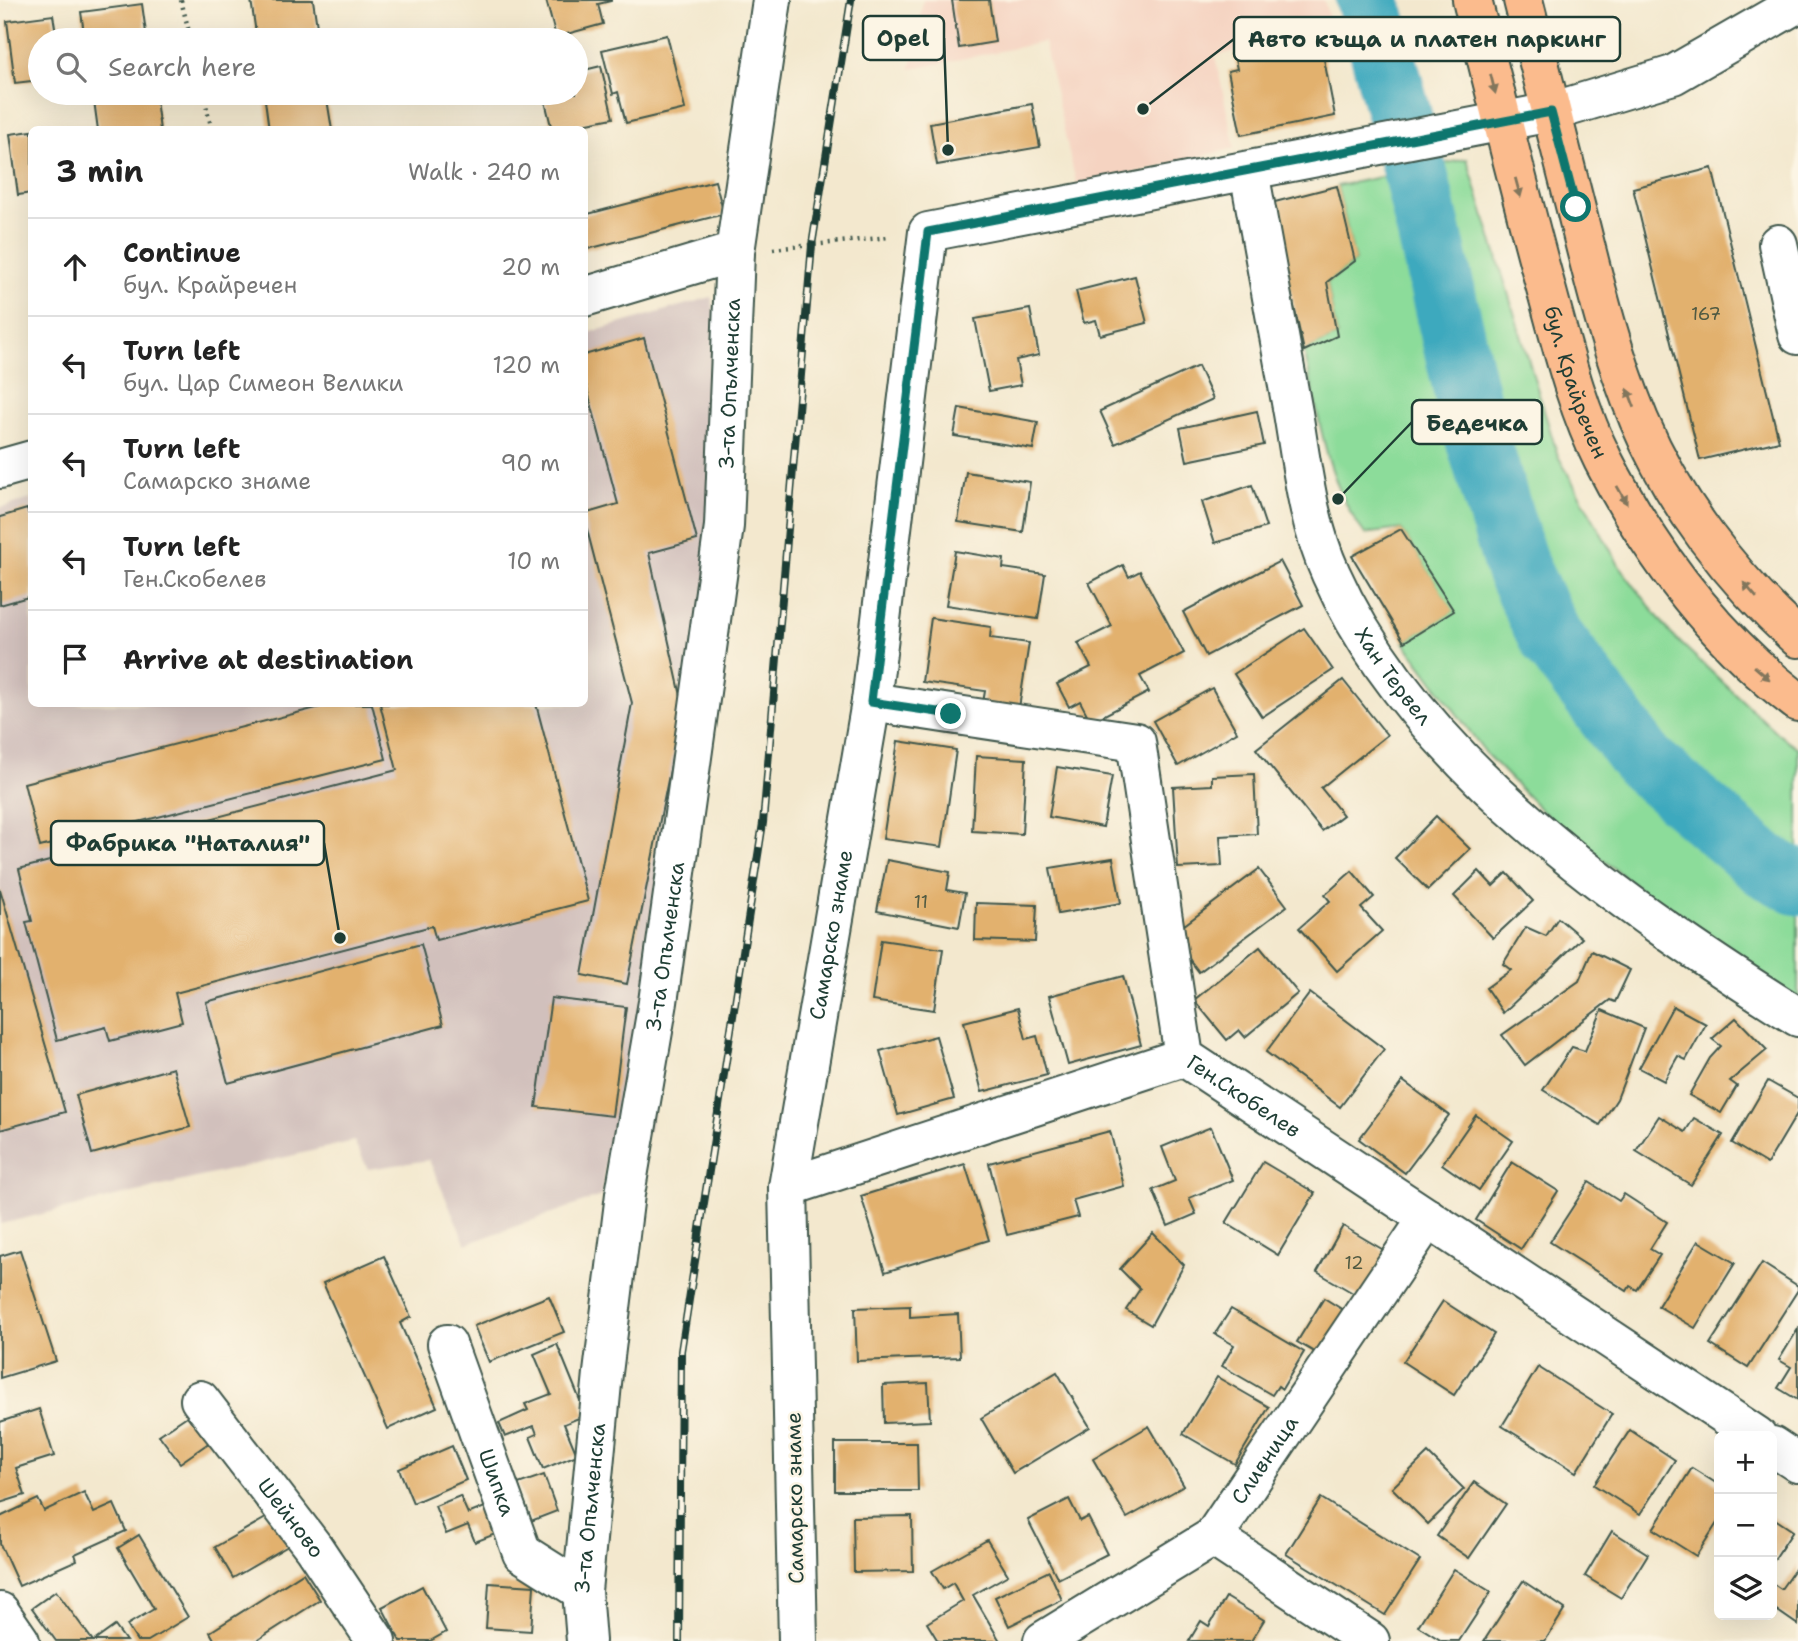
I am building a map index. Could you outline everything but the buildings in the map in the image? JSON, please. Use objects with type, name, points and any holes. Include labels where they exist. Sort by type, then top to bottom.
[{"type":"main road","name":"бул. Крайречен","points":[[1472,0],[1564,352],[1602,458],[1648,537],[1697,607],[1752,664],[1798,702]]},
{"type":"main road","name":"бул. Крайречен","points":[[1523,0],[1594,281],[1640,422],[1664,471],[1719,555],[1766,609],[1798,638]]},
{"type":"street","name":"3-та Опълченска","points":[[586,1641],[582,1591],[603,1374],[625,1194],[657,1002],[724,526],[735,252],[772,0]]},
{"type":"street","points":[[928,232],[1551,112],[1673,75],[1798,3]]},
{"type":"street","name":"Хан Тервел","points":[[1249,171],[1310,508],[1330,573],[1367,639],[1416,706],[1473,771],[1552,843],[1700,955],[1798,1017]]},
{"type":"street","name":"Самарско знаме","points":[[798,1641],[788,1187],[871,702],[928,232]]},
{"type":"street","points":[[1778,244],[1797,330]]},
{"type":"street","points":[[588,296],[735,252]]},
{"type":"street","points":[[0,469],[28,461]]},
{"type":"street","name":"Ген.Скобелев","points":[[871,702],[1136,742],[1184,1057],[1749,1431]]},
{"type":"street","points":[[788,1187],[1184,1057]]},
{"type":"street","name":"Сливница","points":[[1043,1641],[1213,1537],[1428,1218]]},
{"type":"street","name":"Шипка","points":[[447,1344],[522,1553],[582,1591]]},
{"type":"street","name":"Шейново","points":[[200,1400],[314,1548],[376,1641]]},
{"type":"street","points":[[1777,1449],[1798,1463]]},
{"type":"street","points":[[1213,1537],[1370,1641]]},
{"type":"street","points":[[0,1612],[20,1641]]},
{"type":"path","points":[[181,0],[188,28]]},
{"type":"path","points":[[206,105],[211,126]]},
{"type":"path","points":[[735,252],[928,232]]},
{"type":"shaded area","points":[[923,0],[1324,0],[1332,29],[1215,56],[1235,148],[1077,187],[1044,42],[911,69]]},
{"type":"shaded area","points":[[711,297],[746,457],[710,747],[650,1130],[609,1143],[601,1196],[466,1244],[429,1160],[368,1169],[354,1141],[0,1224],[0,508],[28,500],[28,707],[588,707],[588,333]]},
{"type":"green space","points":[[1467,159],[1558,456],[1620,567],[1671,634],[1777,733],[1798,748],[1798,1000],[1719,952],[1544,813],[1488,756],[1404,642],[1453,611],[1401,529],[1365,534],[1341,493],[1325,447],[1304,351],[1337,336],[1327,282],[1355,261],[1337,186]]},
{"type":"waterway","points":[[1368,0],[1417,180],[1474,426],[1517,568],[1550,636],[1644,762],[1766,866],[1798,883]]},
{"type":"railway","points":[[679,1641],[681,1351],[763,823],[812,245],[851,0]]},
{"type":"place","name":"Авто къща и платен паркинг","points":[[1143,109]]},
{"type":"place","name":"Opel","points":[[948,150]]},
{"type":"place","name":"Бедечка","points":[[1338,499]]},
{"type":"place","name":"Фабрика \"Наталия\"","points":[[340,938]]},
{"type":"route","points":[[951,714],[871,702],[928,232],[1551,112],[1576,207]]}]
